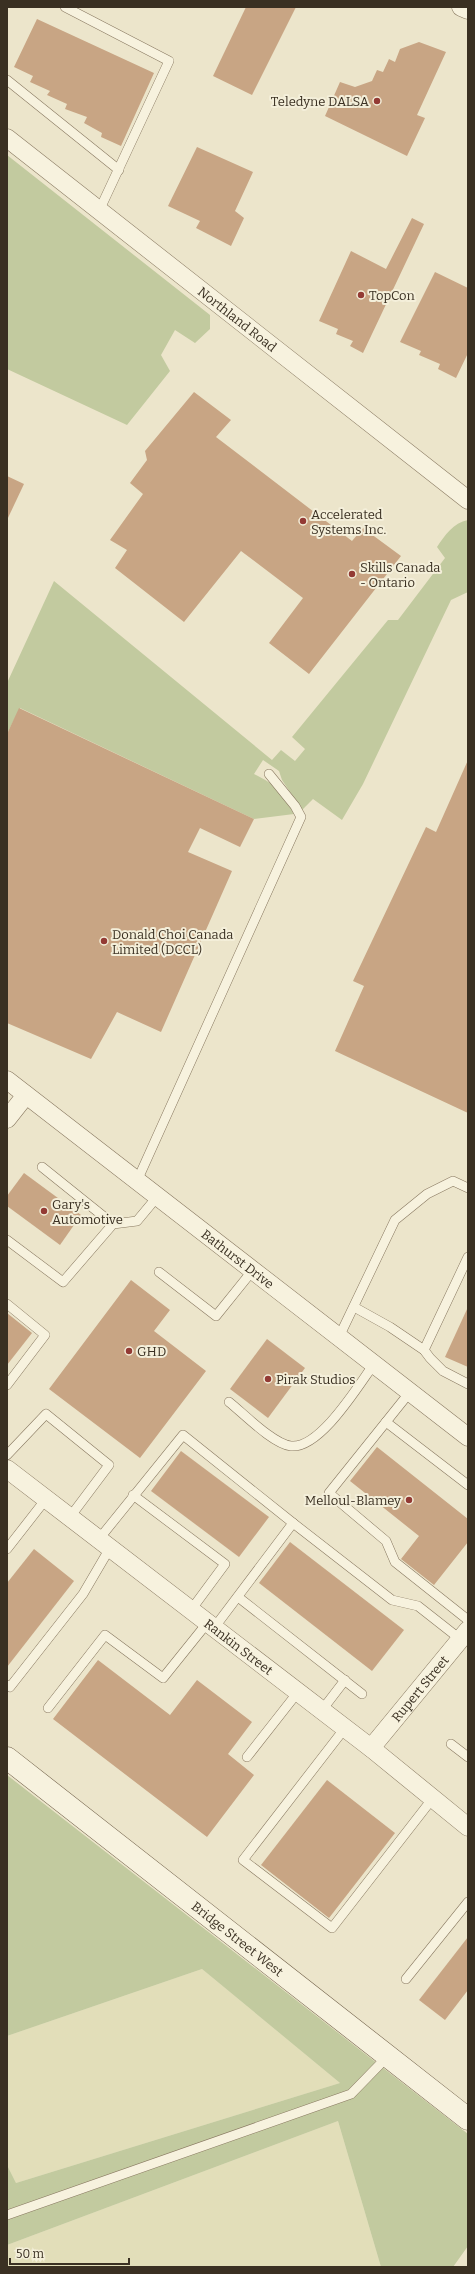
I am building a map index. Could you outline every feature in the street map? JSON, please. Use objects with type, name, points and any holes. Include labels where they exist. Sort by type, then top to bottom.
[{"type":"street","points":[[461,7],[468,10]]},
{"type":"street","name":"Northland Road","points":[[7,138],[468,500]]},
{"type":"street","name":"Bathurst Drive","points":[[7,1080],[468,1437]]},
{"type":"street","points":[[7,1119],[26,1095]]},
{"type":"street","name":"Rankin Street","points":[[7,1469],[371,1748],[468,1827]]},
{"type":"street","name":"Rupert Street","points":[[371,1748],[464,1634]]},
{"type":"street","name":"Bridge Street West","points":[[7,1758],[468,2119]]},
{"type":"lane","points":[[65,7],[169,61],[99,211]]},
{"type":"lane","points":[[7,80],[119,170]]},
{"type":"lane","points":[[137,1181],[301,817],[295,806],[269,774]]},
{"type":"lane","points":[[42,1167],[113,1224]]},
{"type":"lane","points":[[339,1337],[395,1220],[427,1194],[453,1181],[468,1188]]},
{"type":"lane","points":[[7,1240],[63,1282],[113,1224],[137,1221],[157,1197]]},
{"type":"lane","points":[[424,1350],[468,1257]]},
{"type":"lane","points":[[159,1272],[216,1316],[253,1270]]},
{"type":"lane","points":[[7,1304],[45,1335],[7,1385]]},
{"type":"lane","points":[[354,1307],[390,1326],[424,1350],[443,1371],[468,1384]]},
{"type":"lane","points":[[229,1402],[277,1441],[292,1446],[308,1442],[321,1434],[374,1364]]},
{"type":"lane","points":[[410,1392],[329,1494],[386,1541],[395,1562],[468,1620]]},
{"type":"lane","points":[[7,1455],[46,1414],[109,1465],[70,1517]]},
{"type":"lane","points":[[386,1422],[468,1485]]},
{"type":"lane","points":[[7,1685],[10,1687],[83,1594],[104,1544],[133,1495],[183,1435],[392,1600],[418,1606],[464,1634]]},
{"type":"lane","points":[[133,1495],[225,1564],[191,1610]]},
{"type":"lane","points":[[7,1549],[46,1499]]},
{"type":"lane","points":[[48,1708],[104,1635],[163,1678],[238,1597],[293,1523]]},
{"type":"lane","points":[[238,1597],[362,1694]]},
{"type":"lane","points":[[322,1710],[345,1680]]},
{"type":"lane","points":[[247,1757],[298,1692]]},
{"type":"lane","points":[[345,1728],[243,1860],[332,1928],[433,1798]]},
{"type":"lane","points":[[451,1744],[468,1757]]},
{"type":"lane","points":[[406,1979],[468,1902]]},
{"type":"lane","points":[[7,2215],[351,2094],[388,2056]]},
{"type":"shaded area","points":[[202,1969],[340,2083],[16,2183],[7,2165],[7,2036]]},
{"type":"shaded area","points":[[338,2121],[381,2267],[7,2267],[7,2245]]},
{"type":"green space","points":[[7,155],[210,315],[210,329],[195,343],[175,330],[161,355],[170,371],[127,425],[7,369]]},
{"type":"green space","points":[[468,520],[468,592],[451,600],[363,784],[342,820],[313,799],[302,810],[282,780],[279,771],[263,760],[254,774],[273,785],[282,794],[294,814],[254,819],[20,708],[7,734],[7,683],[54,581],[272,760],[281,750],[295,761],[305,749],[292,737],[388,620],[398,620],[445,558],[437,547],[446,534],[458,524]]},
{"type":"green space","points":[[7,1775],[468,2134],[468,2246],[453,2267],[381,2267],[338,2121],[7,2245],[7,2165],[16,2183],[340,2083],[202,1969],[7,2036]]},
{"type":"building","points":[[246,7],[296,7],[252,95],[213,76]]},
{"type":"building","points":[[37,19],[154,73],[121,146],[101,137],[102,133],[84,123],[87,117],[65,109],[67,104],[47,95],[50,91],[30,82],[33,76],[14,67]]},
{"type":"building","name":"Teledyne DALSA","points":[[419,42],[446,52],[417,115],[425,118],[407,156],[325,116],[340,82],[355,87],[372,81],[377,70],[383,72],[389,59],[395,62],[400,49]]},
{"type":"building","points":[[197,147],[253,172],[235,211],[244,218],[231,246],[196,228],[200,221],[168,206]]},
{"type":"building","name":"TopCon","points":[[412,218],[424,224],[363,353],[350,346],[353,341],[336,334],[338,329],[319,321],[351,251],[386,269]]},
{"type":"building","points":[[435,272],[468,288],[468,353],[456,378],[438,369],[440,364],[419,355],[421,351],[400,342]]},
{"type":"building","points":[[194,392],[231,420],[216,437],[352,541],[363,528],[401,556],[309,674],[269,643],[303,598],[241,551],[184,622],[115,568],[127,550],[110,540],[143,494],[130,483],[147,460],[145,451]]},
{"type":"building","points":[[7,476],[24,484],[7,520]]},
{"type":"building","name":"Donald Choi Canada Limited (DCCL)","points":[[19,708],[254,819],[240,847],[200,828],[188,852],[232,871],[161,1032],[117,1012],[91,1059],[7,1023],[7,734]]},
{"type":"building","points":[[468,760],[468,1113],[335,1051],[364,986],[353,981],[426,827],[436,832]]},
{"type":"building","name":"Gary's Automotive","points":[[24,1173],[81,1215],[60,1245],[7,1206],[7,1196]]},
{"type":"building","name":"GHD","points":[[131,1280],[170,1310],[154,1331],[206,1371],[140,1458],[49,1389]]},
{"type":"building","points":[[468,1307],[468,1367],[445,1357]]},
{"type":"building","points":[[7,1313],[32,1333],[7,1365]]},
{"type":"building","name":"Pirak Studios","points":[[267,1339],[305,1368],[268,1418],[230,1389]]},
{"type":"building","name":"Melloul-Blamey","points":[[377,1447],[468,1519],[468,1542],[434,1585],[401,1559],[419,1536],[350,1481]]},
{"type":"building","points":[[181,1451],[269,1517],[239,1557],[151,1491]]},
{"type":"building","points":[[290,1542],[404,1630],[372,1671],[259,1583]]},
{"type":"building","points":[[34,1549],[74,1581],[7,1667],[7,1583]]},
{"type":"building","points":[[98,1660],[170,1715],[197,1680],[252,1722],[228,1754],[254,1775],[207,1837],[53,1719]]},
{"type":"building","points":[[327,1780],[395,1833],[329,1918],[261,1865]]},
{"type":"building","points":[[468,1937],[468,1990],[445,2020],[419,2000]]},
{"type":"place","name":"Teledyne DALSA","points":[[377,101]]},
{"type":"place","name":"TopCon","points":[[361,295]]},
{"type":"place","name":"Accelerated Systems Inc.","points":[[303,521]]},
{"type":"place","name":"Skills Canada - Ontario","points":[[352,574]]},
{"type":"place","name":"Donald Choi Canada Limited (DCCL)","points":[[104,941]]},
{"type":"place","name":"Gary's Automotive","points":[[44,1211]]},
{"type":"place","name":"GHD","points":[[129,1351]]},
{"type":"place","name":"Pirak Studios","points":[[268,1379]]},
{"type":"place","name":"Melloul-Blamey","points":[[409,1500]]}]
